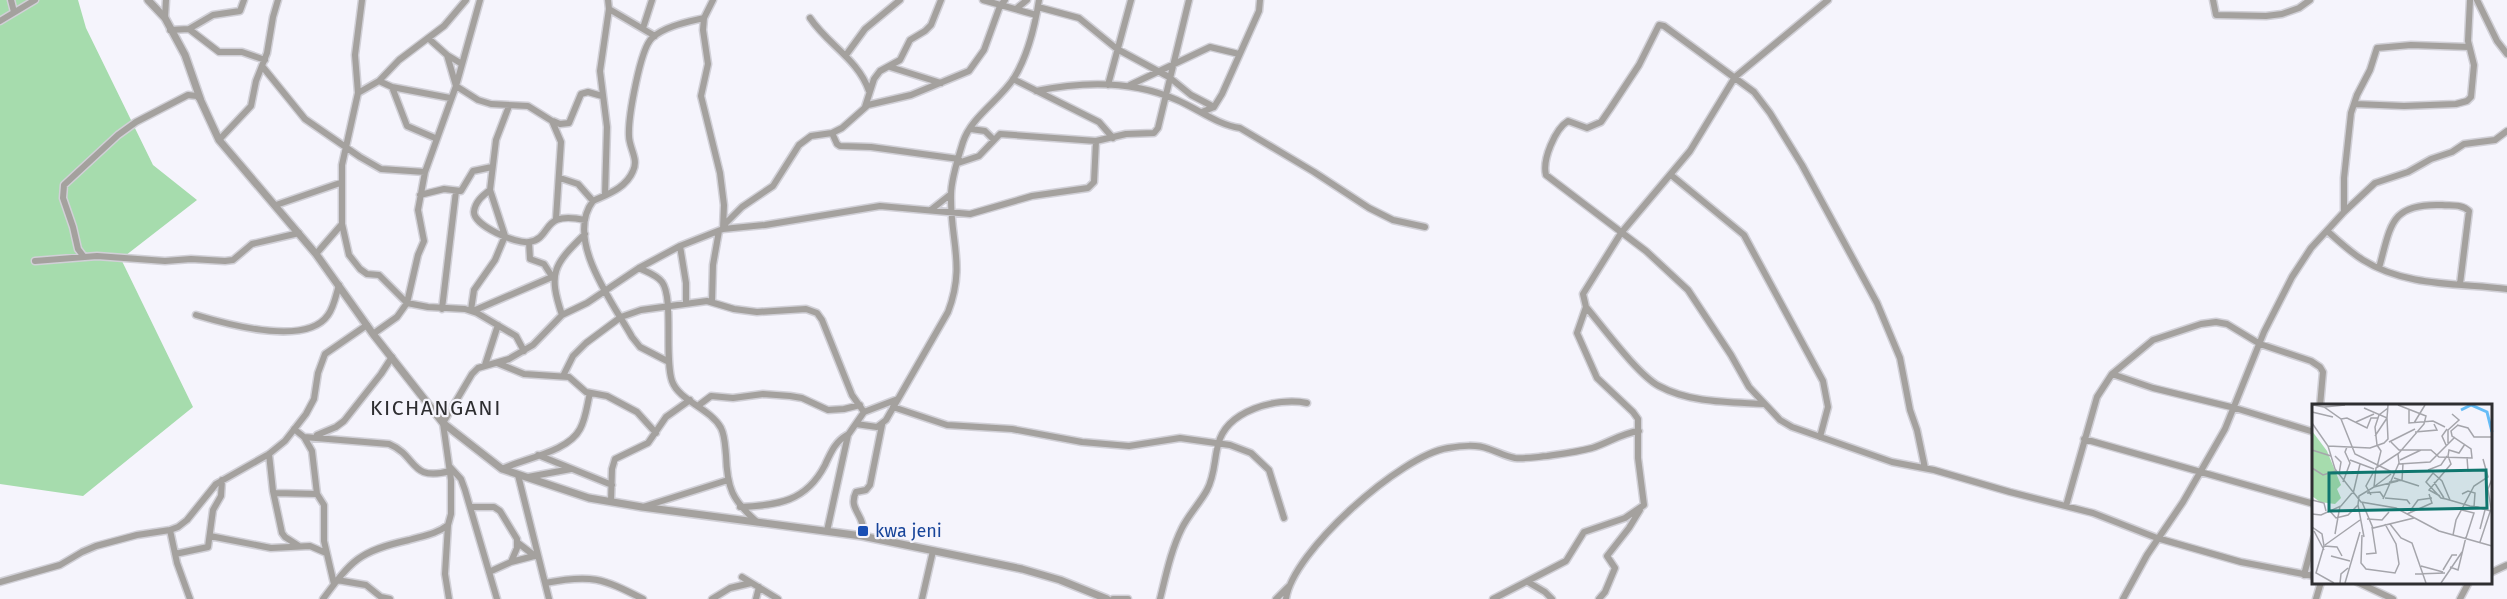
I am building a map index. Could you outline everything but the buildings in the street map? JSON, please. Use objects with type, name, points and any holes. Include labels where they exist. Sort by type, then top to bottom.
[{"type":"street","points":[[10,0],[14,12]]},
{"type":"street","points":[[0,21],[35,0]]},
{"type":"street","points":[[148,0],[165,18],[185,55],[201,101],[219,140],[316,255],[373,334],[443,423],[502,469],[589,498],[862,536],[1022,569],[1060,580],[1106,599]]},
{"type":"street","points":[[165,18],[166,0]]},
{"type":"street","points":[[170,30],[189,29],[213,15],[240,11],[244,0]]},
{"type":"street","points":[[219,140],[230,126],[249,111],[255,81],[264,63],[278,0]]},
{"type":"street","points":[[362,0],[355,55],[358,93],[340,183],[342,224],[349,255],[360,269],[367,274],[379,275],[407,303],[472,311],[516,336],[524,351]]},
{"type":"street","points":[[358,93],[379,81],[399,60],[444,26],[466,0]]},
{"type":"street","points":[[373,334],[397,317],[407,303],[418,255],[424,241],[418,210],[424,172],[456,86],[480,0]]},
{"type":"street","points":[[605,195],[607,127],[602,96],[601,62],[609,9],[608,0]]},
{"type":"street","points":[[643,28],[652,0]]},
{"type":"street","points":[[712,301],[713,264],[722,228],[720,173],[701,96],[708,64],[703,41],[705,18],[713,0]]},
{"type":"street","points":[[846,55],[865,29],[900,0]]},
{"type":"street","points":[[865,107],[869,92],[880,71],[900,60],[910,40],[931,26],[941,0]]},
{"type":"street","points":[[983,0],[1002,3],[1036,15]]},
{"type":"street","points":[[1016,9],[1027,0]]},
{"type":"street","points":[[1108,85],[1131,0]]},
{"type":"street","points":[[832,133],[840,146],[871,147],[958,161],[979,156],[997,136],[1005,134],[1096,141],[1126,134],[1154,133],[1158,128],[1189,0]]},
{"type":"street","points":[[1202,112],[1214,107],[1233,73],[1239,54],[1259,11],[1260,0]]},
{"type":"street","points":[[1764,404],[1697,399],[1659,386],[1646,377],[1583,302],[1585,291],[1621,233],[1647,199],[1671,175],[1690,151],[1715,106],[1735,77],[1828,0]]},
{"type":"street","points":[[2213,0],[2216,15],[2266,16],[2299,9],[2310,0]]},
{"type":"street","points":[[2355,104],[2404,106],[2456,104],[2467,101],[2471,97],[2474,65],[2469,46],[2470,0]]},
{"type":"street","points":[[2477,0],[2497,42],[2507,54]]},
{"type":"street","points":[[722,228],[742,207],[773,186],[799,145],[811,136],[832,133],[842,128],[865,107],[903,97],[959,76],[977,62],[1002,3]]},
{"type":"street","points":[[862,536],[864,522],[854,507],[856,492],[866,490],[870,485],[882,425],[933,340],[955,294],[957,258],[951,194],[964,140],[1013,79],[1024,58],[1038,4],[1079,18],[1117,49],[1169,77],[1191,95],[1214,107]]},
{"type":"street","points":[[609,9],[655,36]]},
{"type":"street","points":[[669,362],[640,347],[605,290],[593,268],[585,234],[585,220],[593,201],[624,183],[633,171],[636,160],[629,138],[630,112],[644,49],[655,36],[676,26],[705,18]]},
{"type":"street","points":[[810,18],[817,29],[846,55],[862,74],[874,103]]},
{"type":"street","points":[[1925,468],[1900,358],[1877,303],[1808,175],[1776,122],[1754,92],[1664,26],[1659,25],[1639,65],[1601,122],[1587,128],[1568,121],[1561,125],[1546,159],[1546,175],[1646,251],[1696,299],[1749,387],[1785,424],[1892,462],[1925,468],[2066,506],[2113,520],[2157,538],[2241,562],[2312,576]]},
{"type":"street","points":[[189,29],[219,52],[242,52],[264,63],[305,119],[381,169],[424,172]]},
{"type":"street","points":[[428,38],[447,56],[462,64]]},
{"type":"street","points":[[2343,212],[2346,144],[2355,104],[2377,48],[2411,45],[2469,46]]},
{"type":"street","points":[[1130,85],[1213,46],[1239,54]]},
{"type":"street","points":[[447,56],[456,86],[478,100],[508,106],[528,106],[560,124],[569,123],[581,94],[588,92],[602,96]]},
{"type":"street","points":[[890,67],[941,83]]},
{"type":"street","points":[[1013,79],[1099,122],[1113,138]]},
{"type":"street","points":[[379,81],[392,87],[450,98]]},
{"type":"street","points":[[1036,91],[1072,84],[1130,85],[1166,95],[1227,126],[1240,128],[1369,208],[1393,220],[1425,227]]},
{"type":"street","points":[[392,87],[407,126],[435,138]]},
{"type":"street","points":[[84,257],[78,249],[74,226],[63,198],[64,185],[112,140],[136,122],[188,95],[197,96],[201,101]]},
{"type":"street","points":[[472,311],[474,290],[495,260],[505,236],[490,190],[499,128],[508,106]]},
{"type":"street","points":[[552,121],[561,142],[556,219]]},
{"type":"street","points":[[971,129],[985,131],[994,140]]},
{"type":"street","points":[[2123,599],[2157,538],[2201,472],[2235,408],[2252,359],[2292,277],[2311,248],[2343,212],[2375,183],[2408,172],[2464,144],[2495,141],[2507,131]]},
{"type":"street","points":[[449,599],[447,590],[448,525],[451,514],[450,469],[443,423],[472,374],[485,365],[496,363],[524,351],[542,337],[562,315],[587,303],[639,268],[680,246],[722,228],[765,225],[872,207],[978,213],[1010,201],[1088,188],[1092,186],[1095,178],[1096,141]]},
{"type":"street","points":[[943,158],[956,171]]},
{"type":"street","points":[[420,195],[444,189],[456,191],[464,189],[473,171],[492,167]]},
{"type":"street","points":[[1671,175],[1744,235],[1823,381],[1828,407],[1820,437]]},
{"type":"street","points":[[560,178],[578,184],[593,201]]},
{"type":"street","points":[[276,205],[340,183]]},
{"type":"street","points":[[490,190],[478,200],[474,210],[475,217],[484,227],[505,236],[529,242],[539,237],[556,219],[568,217],[585,220]]},
{"type":"street","points":[[442,309],[456,191]]},
{"type":"street","points":[[932,209],[951,194]]},
{"type":"street","points":[[2379,268],[2392,224],[2403,212],[2421,205],[2461,206],[2469,212],[2460,284]]},
{"type":"street","points":[[316,255],[342,224]]},
{"type":"street","points":[[2327,231],[2352,252],[2379,268],[2420,281],[2507,289]]},
{"type":"street","points":[[35,261],[84,257],[225,261],[233,260],[252,244],[298,233]]},
{"type":"street","points":[[472,311],[553,278],[562,259],[585,234]]},
{"type":"street","points":[[529,242],[530,259],[544,264],[553,278],[562,315]]},
{"type":"street","points":[[680,246],[686,277],[686,302]]},
{"type":"street","points":[[639,268],[664,284],[669,362],[676,389],[699,405],[722,429],[732,495],[740,507],[757,522]]},
{"type":"street","points":[[195,315],[266,330],[309,329],[319,324],[327,316],[339,285]]},
{"type":"street","points":[[563,376],[579,349],[621,317],[686,302],[712,301],[746,311],[801,309],[817,313],[832,343],[852,395],[864,412]]},
{"type":"street","points":[[1586,307],[1578,330],[1579,340],[1598,378],[1636,416],[1639,431],[1638,458],[1644,500],[1629,528],[1607,556],[1615,567],[1605,592],[1599,599]]},
{"type":"street","points":[[2066,506],[2097,397],[2112,374],[2153,340],[2200,324],[2216,322],[2227,324],[2260,344],[2311,362],[2320,368],[2323,372],[2320,404]]},
{"type":"street","points":[[0,582],[60,565],[102,544],[137,534],[170,531],[187,520],[211,489],[222,480],[269,454],[285,441],[306,414],[314,399],[319,367],[325,354],[367,325]]},
{"type":"street","points":[[485,365],[498,325]]},
{"type":"street","points":[[304,437],[326,433],[344,421],[392,357]]},
{"type":"street","points":[[496,363],[524,374],[569,377],[582,389],[607,396],[630,408],[656,433]]},
{"type":"street","points":[[2112,374],[2153,388],[2235,408],[2312,432]]},
{"type":"street","points":[[502,469],[571,441],[582,423],[590,393]]},
{"type":"street","points":[[699,405],[711,396],[733,398],[763,394],[798,397],[828,410],[844,410],[860,405]]},
{"type":"street","points":[[740,507],[779,503],[804,492],[818,477],[837,443],[848,435],[864,412],[899,398]]},
{"type":"street","points":[[611,501],[612,470],[615,459],[648,443],[666,417],[690,400]]},
{"type":"street","points":[[1160,599],[1176,543],[1183,526],[1212,478],[1218,443],[1229,425],[1250,411],[1276,402],[1307,403]]},
{"type":"street","points":[[893,407],[947,425],[1012,429],[1082,442],[1129,446],[1180,438],[1218,443],[1251,453],[1269,470],[1284,518]]},
{"type":"street","points":[[856,424],[870,427],[882,425]]},
{"type":"street","points":[[294,429],[304,437],[312,451],[317,494],[324,505],[326,553],[336,582]]},
{"type":"street","points":[[1276,599],[1289,586],[1304,559],[1340,519],[1377,487],[1420,457],[1435,450],[1469,446],[1488,449],[1515,458],[1548,456],[1590,448],[1639,431]]},
{"type":"street","points":[[827,531],[848,435]]},
{"type":"street","points":[[314,436],[389,444],[397,447],[421,472],[437,474],[450,469]]},
{"type":"street","points":[[2084,440],[2312,504]]},
{"type":"street","points":[[269,454],[273,491],[282,534],[290,542],[299,546]]},
{"type":"street","points":[[538,455],[612,485]]},
{"type":"street","points":[[450,469],[461,479],[497,599]]},
{"type":"street","points":[[521,476],[573,469]]},
{"type":"street","points":[[521,476],[537,556],[549,599]]},
{"type":"street","points":[[175,554],[205,549],[209,544],[213,510],[221,496],[222,480]]},
{"type":"street","points":[[642,507],[728,480]]},
{"type":"street","points":[[273,491],[282,494],[317,494]]},
{"type":"street","points":[[470,507],[497,508],[518,543],[537,556]]},
{"type":"street","points":[[1493,599],[1566,561],[1584,532],[1625,518],[1640,509]]},
{"type":"street","points":[[322,599],[346,567],[360,556],[428,535],[448,525]]},
{"type":"street","points":[[170,531],[189,599]]},
{"type":"street","points":[[210,536],[271,548],[310,546],[326,553]]},
{"type":"street","points":[[2304,575],[2312,542]]},
{"type":"street","points":[[511,562],[518,543]]},
{"type":"street","points":[[922,599],[933,550]]},
{"type":"street","points":[[489,572],[511,562],[537,556]]},
{"type":"street","points":[[2492,572],[2507,565]]},
{"type":"street","points":[[742,577],[778,599]]},
{"type":"street","points":[[545,583],[595,578],[613,583],[643,599]]},
{"type":"street","points":[[336,582],[366,585],[381,597],[390,599]]},
{"type":"street","points":[[1528,582],[1545,591],[1552,599]]},
{"type":"street","points":[[712,599],[730,588],[751,583]]},
{"type":"street","points":[[2316,599],[2320,584]]},
{"type":"street","points":[[2360,584],[2393,599]]},
{"type":"street","points":[[2460,599],[2468,584]]},
{"type":"street","points":[[1286,599],[1289,586]]},
{"type":"street","points":[[756,599],[759,587]]},
{"type":"street","points":[[441,599],[447,590]]},
{"type":"street","points":[[1113,599],[1128,599]]},
{"type":"green space","points":[[0,0],[78,0],[86,28],[153,165],[197,200],[121,259],[193,407],[83,496],[0,484]]},
{"type":"place","name":"kwa jeni","points":[[863,531]]},
{"type":"district","name":"KICHANGANI","points":[[436,408]]}]
